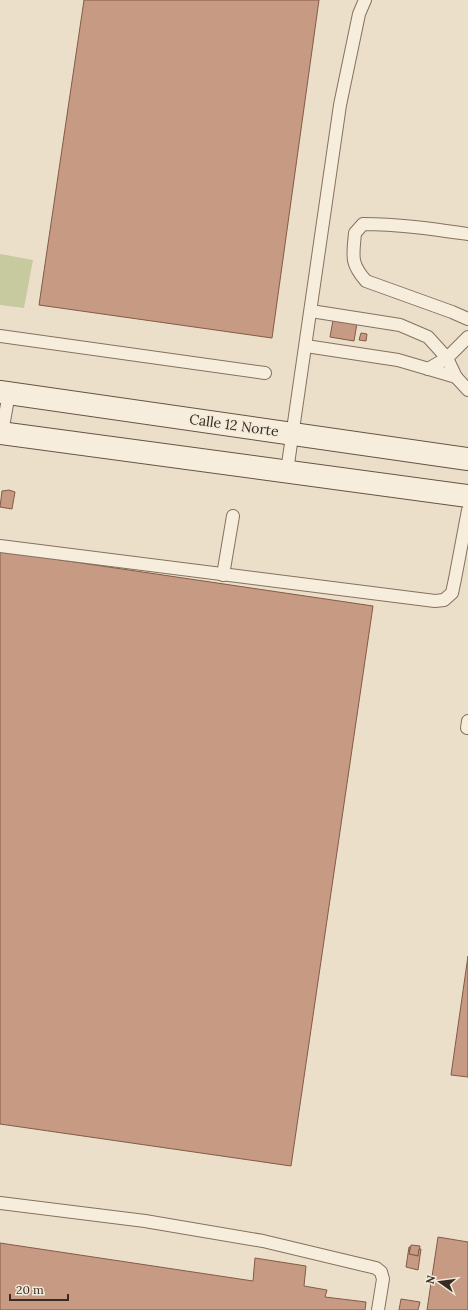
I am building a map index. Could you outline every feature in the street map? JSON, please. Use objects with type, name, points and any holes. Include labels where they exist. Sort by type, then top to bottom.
[{"type":"main road","name":"Calle 12 Norte","points":[[5,392],[468,459]]},
{"type":"main road","points":[[0,436],[287,471],[468,496]]},
{"type":"lane","points":[[287,471],[340,105],[359,14],[365,0]]},
{"type":"lane","points":[[468,234],[430,228],[364,224],[354,233],[353,261],[358,272],[366,281],[468,319]]},
{"type":"lane","points":[[311,311],[400,325],[428,337],[447,358],[456,377],[468,390]]},
{"type":"lane","points":[[0,336],[265,373]]},
{"type":"lane","points":[[428,369],[447,358],[468,338]]},
{"type":"lane","points":[[306,346],[398,360],[456,377]]},
{"type":"lane","points":[[0,436],[5,392]]},
{"type":"lane","points":[[0,546],[427,600],[444,600],[452,593],[468,510]]},
{"type":"lane","points":[[222,575],[233,516]]},
{"type":"lane","points":[[0,1203],[145,1221],[263,1241],[376,1268],[382,1272],[383,1279],[378,1310]]},
{"type":"green space","points":[[0,254],[33,260],[24,308],[0,305]]},
{"type":"building","points":[[84,0],[319,0],[272,338],[39,305]]},
{"type":"building","points":[[333,320],[357,323],[354,341],[330,337]]},
{"type":"building","points":[[361,333],[367,334],[366,341],[359,340]]},
{"type":"building","points":[[9,490],[15,492],[12,509],[0,507],[2,491]]},
{"type":"building","points":[[0,551],[373,606],[291,1166],[0,1124]]},
{"type":"building","points":[[468,956],[468,1077],[451,1075]]},
{"type":"building","points":[[438,1237],[468,1242],[468,1310],[427,1310]]},
{"type":"building","points":[[0,1243],[253,1281],[255,1258],[306,1266],[304,1286],[327,1290],[325,1297],[366,1302],[365,1310],[0,1310]]},
{"type":"building","points":[[411,1245],[420,1246],[418,1256],[409,1254]]},
{"type":"building","points":[[409,1247],[409,1254],[418,1256],[419,1249],[421,1249],[418,1270],[406,1267]]},
{"type":"building","points":[[401,1299],[420,1302],[418,1310],[399,1310]]}]
